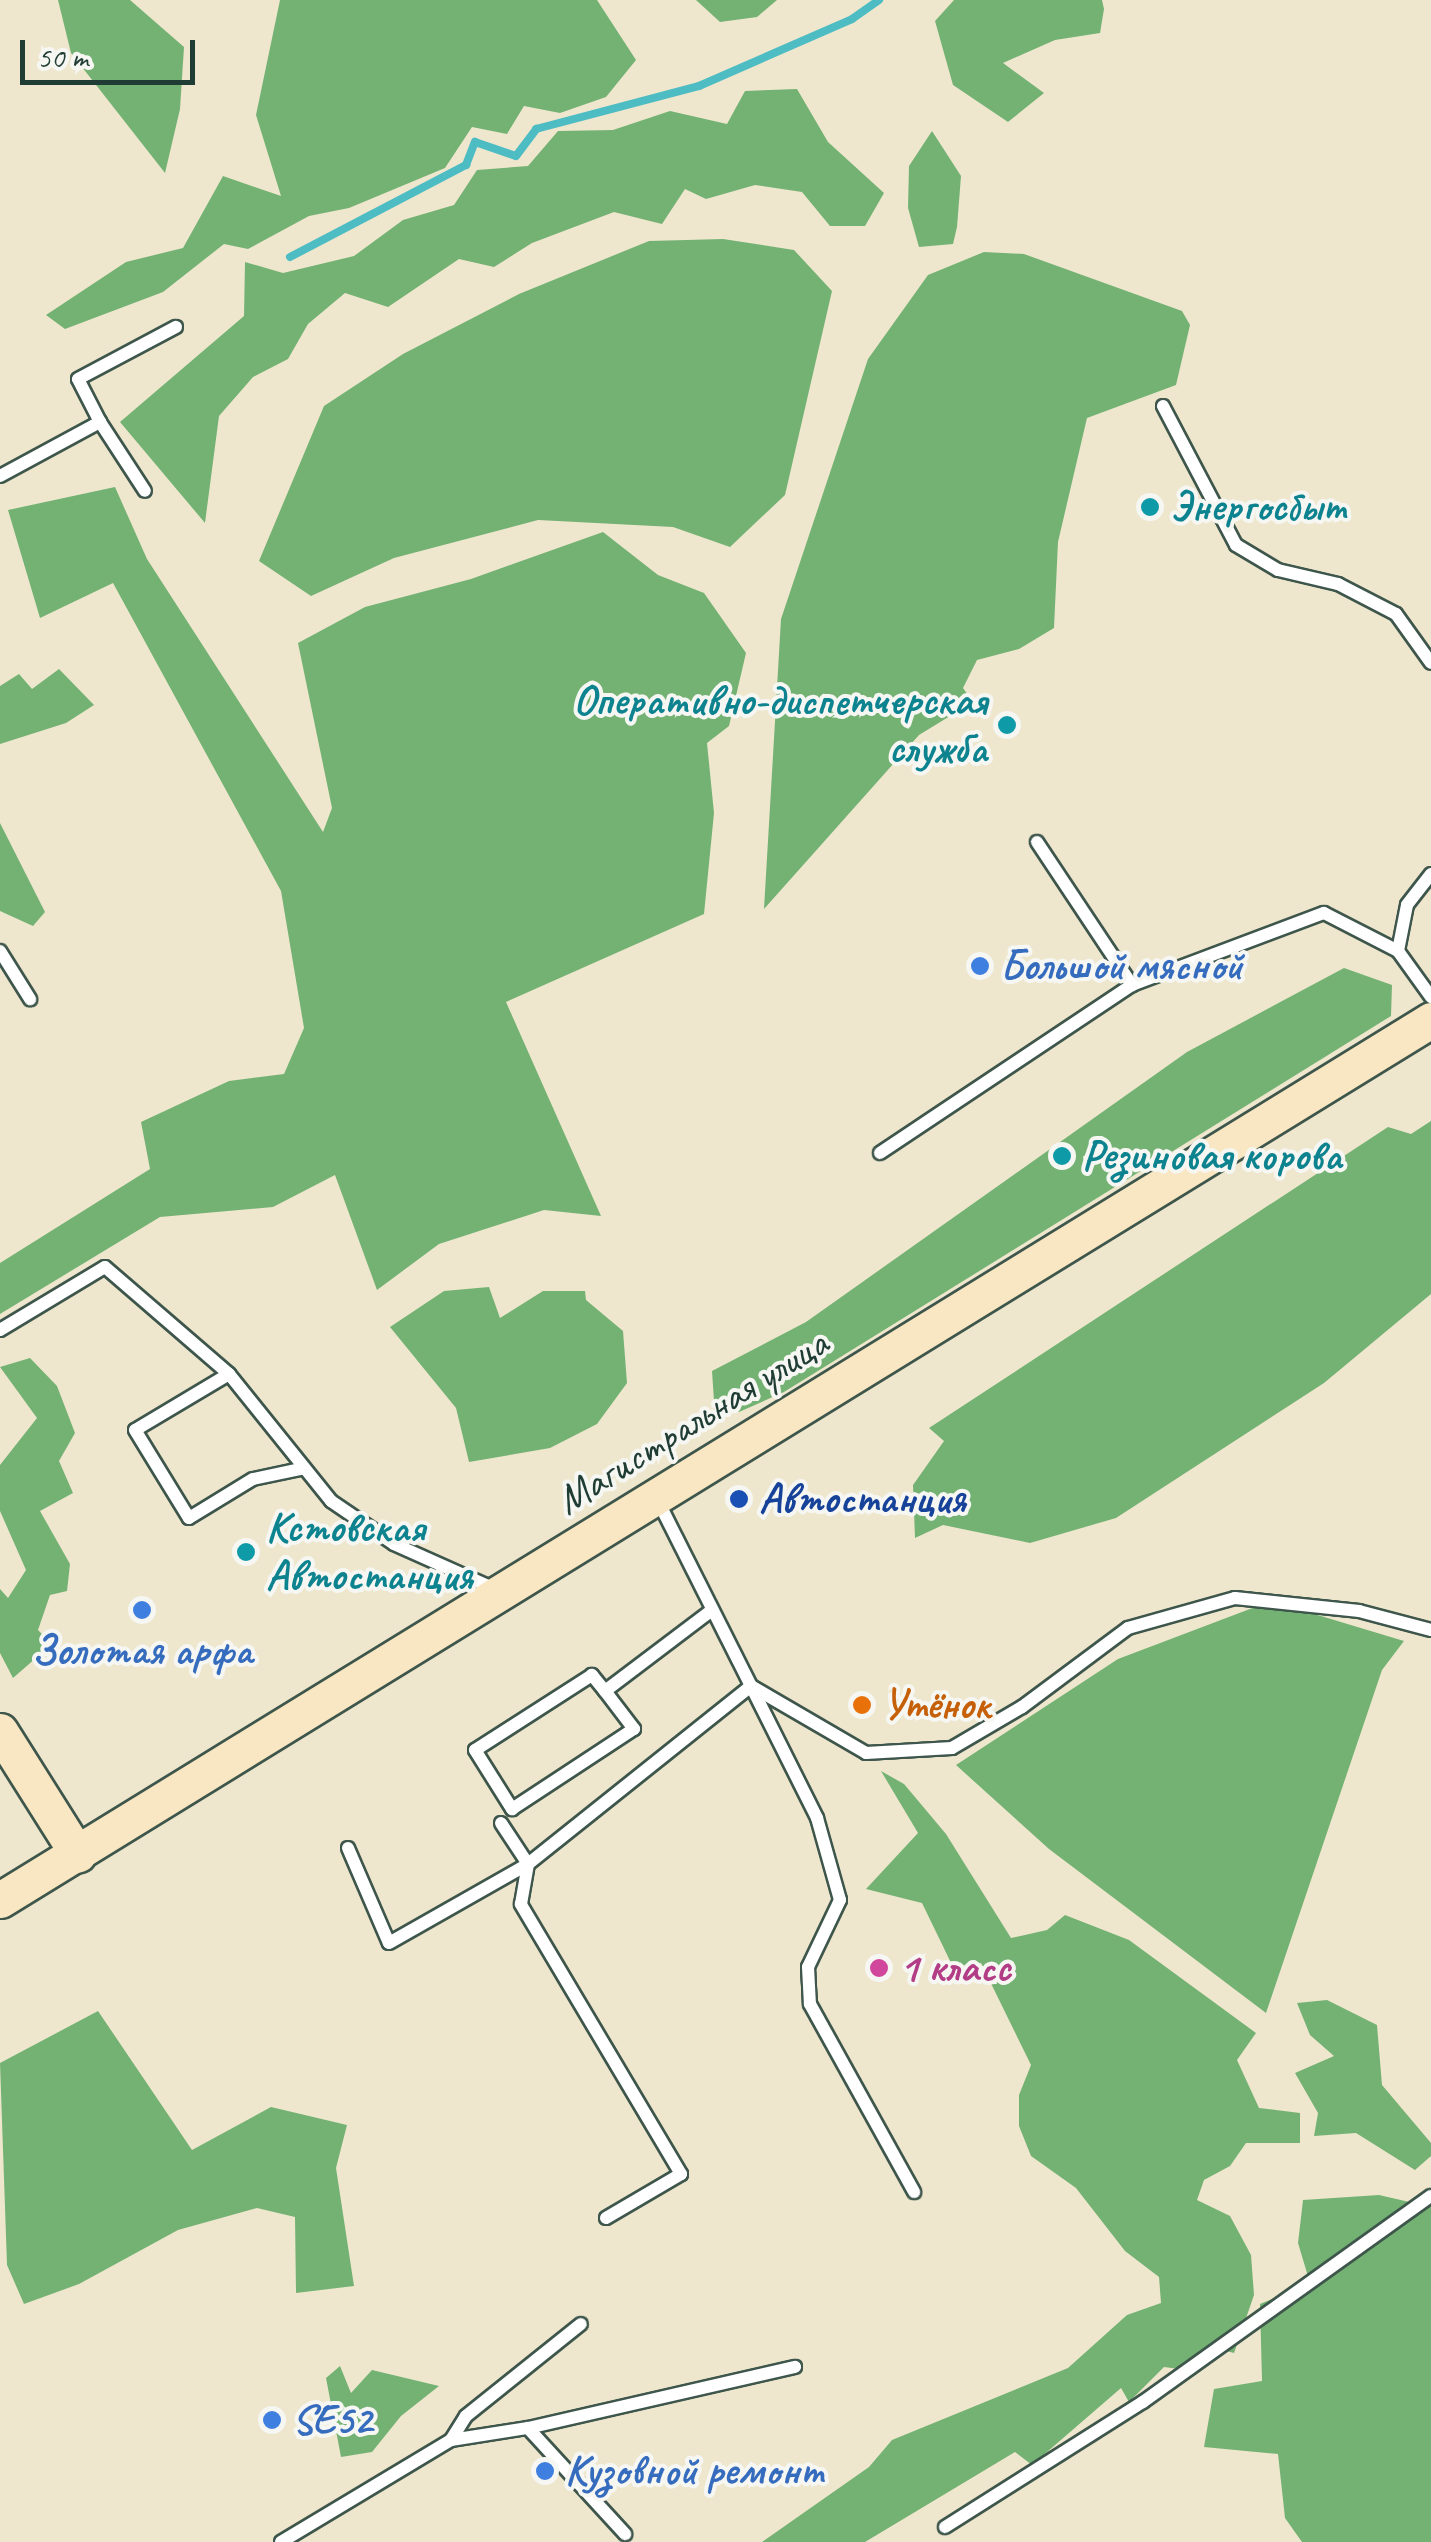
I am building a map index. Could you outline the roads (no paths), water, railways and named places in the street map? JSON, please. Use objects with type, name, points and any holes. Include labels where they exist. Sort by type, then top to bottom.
[{"type":"main road","name":"Магистральная улица","points":[[0,1900],[1431,1020]]},
{"type":"main road","points":[[0,1731],[78,1855]]},
{"type":"lane","points":[[145,491],[100,422],[78,379],[176,327]]},
{"type":"lane","points":[[1163,406],[1236,545],[1278,570],[1338,584],[1396,614],[1431,663]]},
{"type":"lane","points":[[0,476],[100,422]]},
{"type":"lane","points":[[1037,842],[1132,985]]},
{"type":"lane","points":[[1398,951],[1407,905],[1431,874]]},
{"type":"lane","points":[[880,1154],[1132,985],[1324,912],[1398,951],[1431,998]]},
{"type":"lane","points":[[0,951],[30,998]]},
{"type":"lane","points":[[0,1330],[104,1267],[229,1374],[267,1415],[301,1468],[331,1500],[394,1544],[502,1592]]},
{"type":"lane","points":[[229,1374],[135,1430],[189,1518],[254,1479],[301,1468]]},
{"type":"lane","points":[[656,1497],[818,1818],[840,1900],[808,1966],[810,2004],[914,2192]]},
{"type":"lane","points":[[751,1686],[866,1753],[887,1755],[952,1748],[1022,1708],[1128,1628],[1235,1598],[1359,1611],[1431,1630]]},
{"type":"lane","points":[[605,1692],[712,1610]]},
{"type":"lane","points":[[592,1675],[605,1692],[634,1729],[512,1808],[475,1750],[592,1675]]},
{"type":"lane","points":[[348,1848],[389,1943],[528,1864],[751,1686]]},
{"type":"lane","points":[[502,1823],[528,1864],[521,1904],[681,2174],[606,2218]]},
{"type":"lane","points":[[945,2527],[1143,2402],[1431,2196]]},
{"type":"lane","points":[[451,2440],[466,2416],[581,2324]]},
{"type":"lane","points":[[291,2539],[451,2440],[528,2428],[795,2367]]},
{"type":"lane","points":[[528,2428],[625,2534]]},
{"type":"waterway","points":[[290,257],[466,165],[475,142],[516,156],[536,129],[699,86],[852,19],[879,0]]},
{"type":"place","name":"Энергосбыт","points":[[1150,507]]},
{"type":"place","name":"Оперативно-диспетчерская служба","points":[[1007,725]]},
{"type":"place","name":"Большой мясной","points":[[980,966]]},
{"type":"place","name":"Резиновая корова","points":[[1062,1156]]},
{"type":"place","name":"Автостанция","points":[[739,1499]]},
{"type":"place","name":"Кстовская Автостанция","points":[[246,1552]]},
{"type":"place","name":"Золотая арфа","points":[[142,1610]]},
{"type":"place","name":"Утёнок","points":[[862,1705]]},
{"type":"place","name":"1 класс","points":[[879,1968]]},
{"type":"place","name":"SE52","points":[[272,2420]]},
{"type":"place","name":"Кузовной ремонт","points":[[545,2471]]}]
